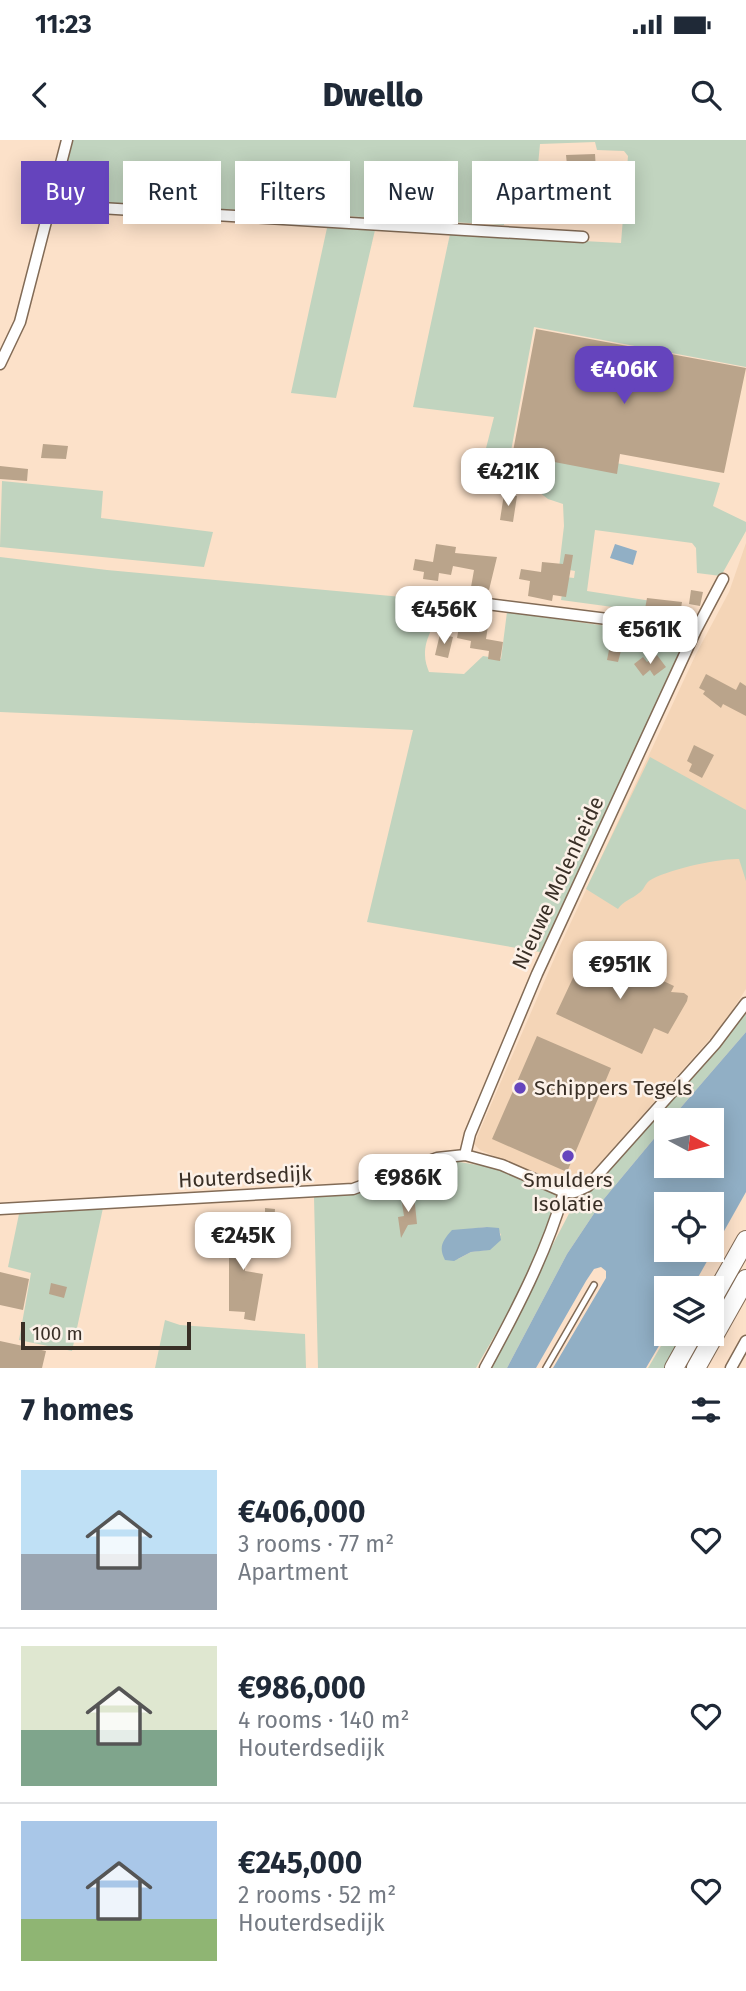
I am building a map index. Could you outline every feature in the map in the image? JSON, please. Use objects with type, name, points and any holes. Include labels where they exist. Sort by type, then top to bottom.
[{"type":"highway","points":[[724,1279],[746,1240]]},
{"type":"highway","points":[[696,1368],[746,1279]]},
{"type":"highway","points":[[674,1368],[686,1346]]},
{"type":"street","points":[[62,161],[67,140]]},
{"type":"street","points":[[109,209],[583,237]]},
{"type":"street","points":[[0,365],[20,322],[45,224]]},
{"type":"street","name":"Nieuwe Molenheide","points":[[466,1155],[470,1134],[537,974],[696,630],[723,579]]},
{"type":"street","points":[[439,598],[696,630]]},
{"type":"street","points":[[485,1368],[519,1304],[555,1224],[564,1192],[575,1192],[588,1186],[715,1044],[746,1003]]},
{"type":"street","name":"Houterdsedijk","points":[[0,1209],[353,1189],[437,1158],[466,1155],[502,1165],[564,1192]]},
{"type":"street","points":[[731,1368],[746,1341]]},
{"type":"lane","points":[[546,1368],[594,1285]]},
{"type":"shaded area","points":[[746,543],[746,989],[725,1022],[582,1183],[566,1187],[480,1150],[474,1144],[558,950],[696,654],[729,592]]},
{"type":"green space","points":[[72,140],[746,140],[746,367],[534,327],[511,451],[585,457],[720,483],[713,506],[746,522],[746,531],[721,576],[697,573],[696,548],[692,543],[595,530],[587,591],[658,602],[657,613],[561,600],[565,577],[574,578],[575,571],[559,568],[564,526],[563,504],[548,499],[535,489],[533,466],[484,456],[494,417],[413,407],[450,234],[621,243],[623,224],[635,224],[635,161],[628,161],[624,151],[597,150],[595,142],[540,144],[538,161],[472,161],[472,223],[458,222],[458,161],[364,161],[364,217],[350,216],[350,161],[235,161],[235,210],[221,209],[221,161],[123,161],[123,204],[109,203],[109,161],[67,161]]},
{"type":"green space","points":[[327,228],[375,230],[336,398],[291,393]]},
{"type":"green space","points":[[2,481],[103,491],[101,518],[213,532],[204,567],[0,547]]},
{"type":"green space","points":[[0,557],[107,570],[424,599],[433,616],[425,655],[429,672],[464,674],[483,656],[501,659],[507,612],[679,636],[685,644],[540,952],[367,922],[413,730],[0,712]]},
{"type":"green space","points":[[650,757],[746,810],[746,881],[739,859],[730,859],[692,866],[657,877],[618,909],[586,889]]},
{"type":"green space","points":[[746,1009],[746,1032],[680,1108],[662,1108]]},
{"type":"green space","points":[[654,1117],[654,1139],[603,1200],[567,1254],[507,1368],[488,1368],[573,1206]]},
{"type":"green space","points":[[453,1161],[496,1168],[556,1194],[552,1216],[535,1261],[476,1368],[318,1368],[314,1197],[375,1188],[422,1168]],"holes":[[[487,1227],[499,1231],[501,1235],[486,1250],[471,1252],[458,1259],[452,1231]]]},
{"type":"green space","points":[[103,1208],[72,1351],[19,1340],[31,1273],[8,1267],[19,1214]]},
{"type":"green space","points":[[165,1320],[180,1325],[305,1334],[306,1368],[155,1368]]},
{"type":"green space","points":[[661,1346],[679,1346],[666,1368],[648,1368]]},
{"type":"water","points":[[615,544],[637,551],[633,565],[610,558]]},
{"type":"water","points":[[746,1032],[746,1192],[724,1231],[724,1192],[654,1192],[654,1262],[707,1262],[699,1276],[654,1276],[654,1346],[659,1346],[646,1368],[553,1368],[606,1278],[606,1271],[601,1267],[594,1269],[586,1281],[536,1368],[507,1368],[567,1254],[603,1200],[654,1139],[654,1178],[724,1178],[724,1108],[680,1108]]},
{"type":"water","points":[[499,1228],[501,1240],[490,1250],[471,1252],[454,1261],[445,1260],[442,1244],[452,1230]]},
{"type":"building","points":[[595,154],[595,161],[567,161],[566,155]]},
{"type":"building","points":[[536,329],[746,368],[724,473],[620,454],[617,474],[523,456],[518,476],[500,472],[502,461],[511,462]]},
{"type":"building","points":[[43,444],[68,446],[66,459],[41,458]]},
{"type":"building","points":[[0,466],[28,469],[27,481],[0,479]]},
{"type":"building","points":[[504,494],[517,496],[513,522],[500,520]]},
{"type":"building","points":[[436,544],[456,547],[455,553],[497,557],[489,590],[471,587],[474,570],[453,566],[451,575],[439,573],[438,581],[423,579],[424,572],[413,570],[415,559],[433,562]]},
{"type":"building","points":[[565,554],[573,555],[566,597],[553,595],[552,601],[528,596],[530,581],[519,579],[521,569],[541,572],[542,562],[563,564]]},
{"type":"building","points":[[691,590],[703,592],[700,606],[689,604]]},
{"type":"building","points":[[647,598],[682,602],[679,620],[638,615],[639,608],[645,609]]},
{"type":"building","points":[[466,616],[484,619],[483,625],[488,626],[486,639],[503,642],[500,661],[488,659],[489,651],[470,648],[471,641],[457,638],[460,621],[465,622]]},
{"type":"building","points":[[440,634],[453,637],[448,658],[435,655]]},
{"type":"building","points":[[610,645],[622,647],[618,662],[607,660]]},
{"type":"building","points":[[657,655],[666,667],[654,676],[650,670],[643,676],[634,664],[643,657],[647,662]]},
{"type":"building","points":[[706,674],[736,690],[740,682],[746,686],[746,716],[723,704],[721,708],[703,694],[705,691],[699,688]]},
{"type":"building","points":[[694,745],[714,755],[702,778],[689,771],[692,764],[687,761]]},
{"type":"building","points":[[588,946],[674,986],[671,992],[688,996],[668,1034],[654,1028],[642,1054],[556,1014]]},
{"type":"building","points":[[537,1036],[611,1068],[567,1172],[492,1139]]},
{"type":"building","points":[[414,1195],[417,1224],[408,1225],[401,1238],[398,1217],[404,1216],[401,1197]]},
{"type":"building","points":[[265,1208],[275,1209],[274,1226],[265,1226]]},
{"type":"building","points":[[264,1231],[265,1246],[245,1248],[245,1271],[263,1274],[255,1321],[244,1319],[245,1312],[229,1311],[229,1249],[228,1246],[218,1247],[217,1234]]},
{"type":"building","points":[[0,1272],[29,1279],[23,1310],[0,1305]]},
{"type":"building","points":[[51,1283],[67,1287],[64,1298],[49,1294]]},
{"type":"building","points":[[0,1341],[46,1351],[42,1368],[0,1368]]},
{"type":"place","name":"Schippers Tegels","points":[[520,1088]]},
{"type":"place","name":"Smulders Isolatie","points":[[568,1156]]}]
